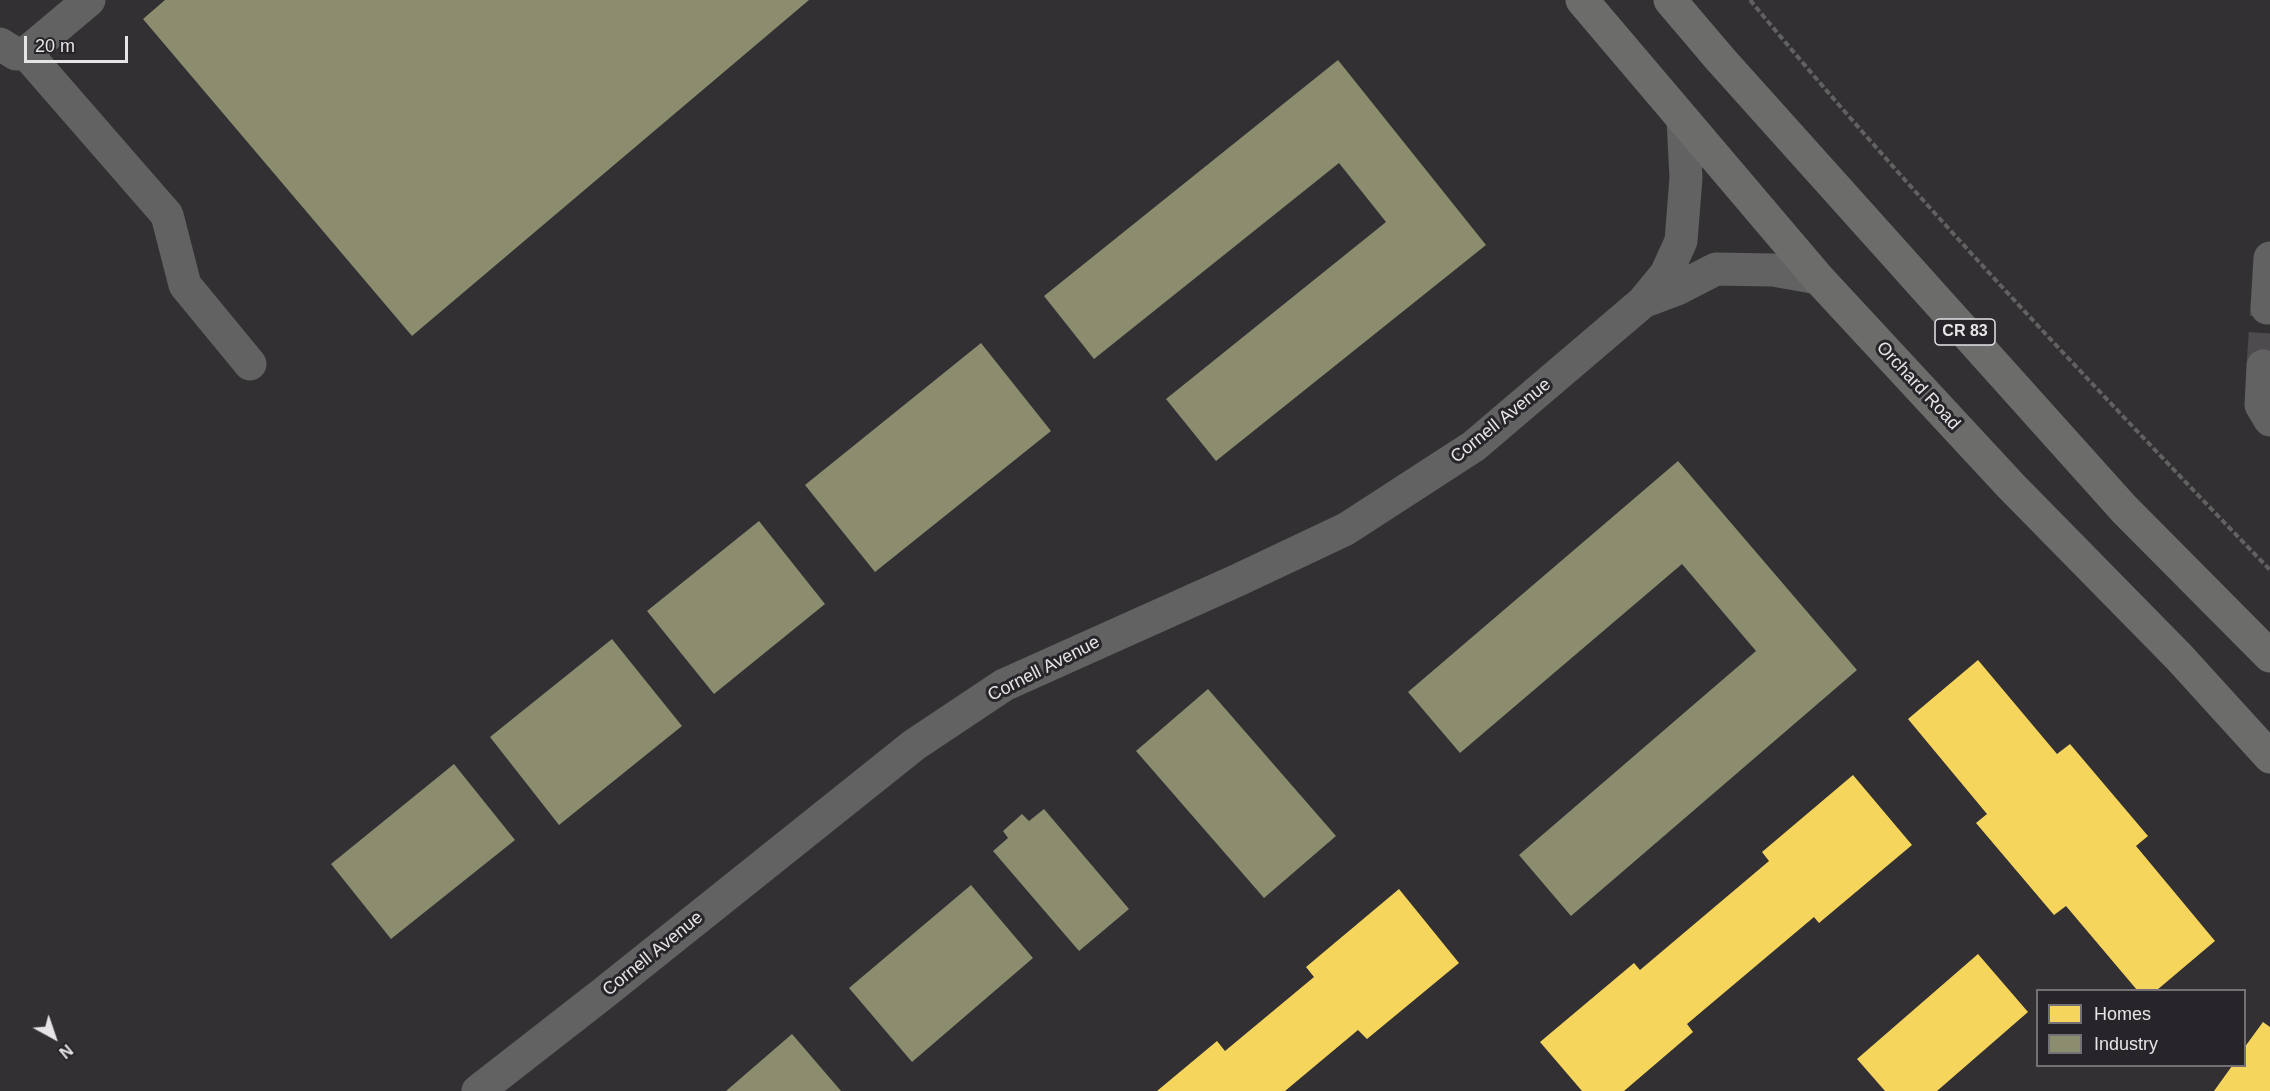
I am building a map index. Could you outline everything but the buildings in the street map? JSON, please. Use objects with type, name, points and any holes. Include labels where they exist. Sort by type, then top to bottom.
[{"type":"main road","name":"Orchard Road","points":[[1582,0],[1818,278],[2020,494],[2179,657],[2270,757]]},
{"type":"main road","name":"CR 83","points":[[1670,0],[1728,68],[2124,509],[2270,656]]},
{"type":"street","points":[[89,0],[13,48],[166,215],[185,285],[250,364]]},
{"type":"street","name":"Cornell Avenue","points":[[478,1091],[615,985],[914,745],[1004,685],[1347,529],[1474,446],[1643,302],[1666,274],[1681,241],[1686,178],[1683,120]]},
{"type":"street","points":[[2266,308],[2270,258]]},
{"type":"street","name":"Cornell Avenue","points":[[1643,302],[1677,289],[1716,269],[1773,270],[1818,278]]},
{"type":"street","points":[[2263,366],[2261,405],[2270,420]]},
{"type":"path","points":[[1750,0],[1992,277],[2270,570]]},
{"type":"tunnel","points":[[2263,366],[2267,308]]}]
